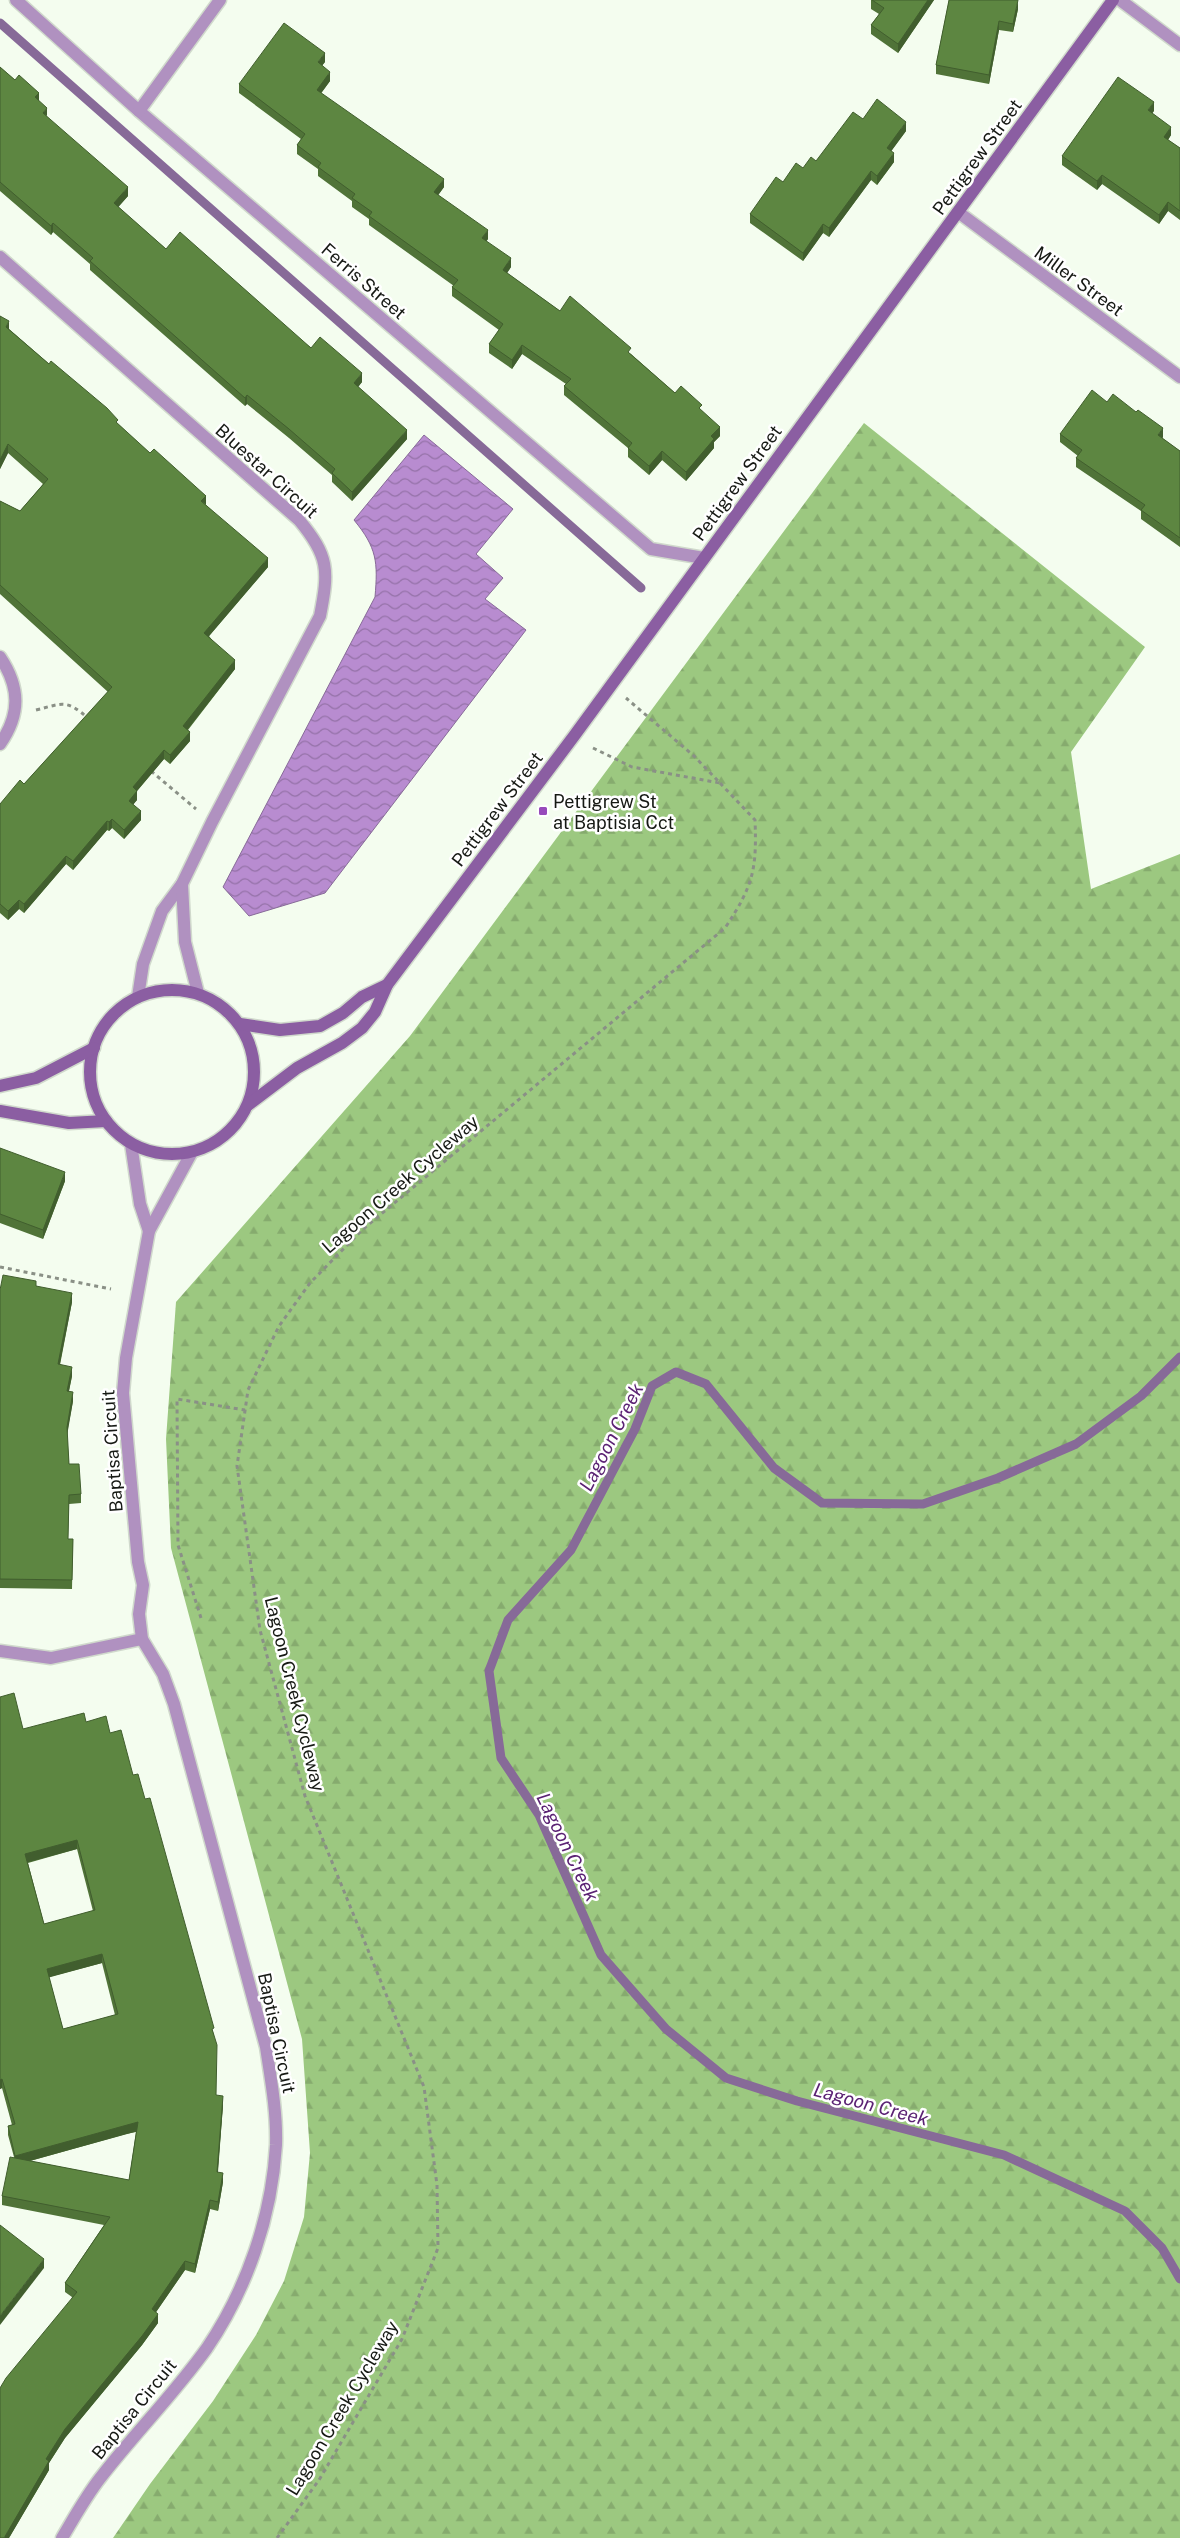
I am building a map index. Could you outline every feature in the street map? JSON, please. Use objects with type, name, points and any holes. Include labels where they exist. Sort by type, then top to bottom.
[{"type":"main road","name":"Pettigrew Street","points":[[248,1104],[297,1068],[342,1044],[362,1028],[375,1012],[387,985],[574,736],[1113,0]]},
{"type":"main road","name":"Pettigrew Street","points":[[240,1024],[280,1030],[320,1026],[343,1013],[362,997],[387,985]]},
{"type":"main road","points":[[178,989],[198,993],[221,1005],[240,1024],[252,1049],[255,1077],[248,1104],[235,1126],[216,1142],[192,1152],[171,1154],[150,1152],[131,1144],[106,1121],[94,1099],[90,1073],[94,1048],[103,1027],[113,1016],[138,997],[157,990],[178,989]]},
{"type":"main road","points":[[0,1086],[36,1078],[94,1048]]},
{"type":"main road","points":[[0,1111],[69,1123],[106,1121]]},
{"type":"street","name":"Ferris Street","points":[[16,0],[139,111],[651,549],[704,558]]},
{"type":"street","points":[[139,111],[220,0]]},
{"type":"street","points":[[1120,0],[1180,45]]},
{"type":"street","name":"Miller Street","points":[[958,212],[1180,376]]},
{"type":"street","name":"Bluestar Circuit","points":[[0,256],[299,520],[318,544],[325,566],[325,590],[320,616],[212,822],[182,884],[162,911],[143,964],[138,997]]},
{"type":"street","points":[[0,657],[8,670],[15,689],[15,710],[9,731],[0,744]]},
{"type":"street","name":"Bluestar Circuit","points":[[182,884],[185,942],[198,993]]},
{"type":"street","name":"Baptisa Circuit","points":[[131,1144],[140,1204],[149,1231]]},
{"type":"street","name":"Baptisa Circuit","points":[[62,2538],[100,2479],[207,2348],[236,2297],[258,2243],[270,2194],[276,2145],[275,2101],[264,2038],[174,1704],[163,1674],[142,1639],[139,1614],[142,1585],[138,1562],[123,1393],[126,1358],[149,1231],[192,1152]]},
{"type":"street","points":[[0,1651],[51,1658],[142,1639]]},
{"type":"path","name":"Lagoon Creek Cycleway","points":[[277,2538],[319,2480],[402,2339],[438,2248],[436,2185],[424,2087],[305,1796],[260,1630],[237,1466],[248,1390],[279,1326],[310,1283],[362,1230],[725,928],[746,897],[756,858],[755,820],[694,756],[610,686]]},
{"type":"path","points":[[15,710],[34,711],[65,703],[75,706],[96,725]]},
{"type":"path","points":[[574,736],[597,751],[632,767],[720,783]]},
{"type":"path","points":[[147,768],[212,822]]},
{"type":"path","points":[[0,1267],[111,1289]]},
{"type":"path","points":[[201,1618],[178,1545],[177,1399],[245,1410]]},
{"type":"green space","points":[[864,423],[1145,647],[1071,752],[1091,889],[1180,854],[1180,2538],[113,2538],[150,2484],[213,2401],[256,2335],[284,2281],[304,2217],[310,2153],[302,2039],[171,1548],[166,1439],[176,1302],[410,1036]]},
{"type":"water","points":[[424,435],[513,509],[476,554],[503,578],[485,599],[526,630],[325,893],[249,916],[223,887],[375,597],[376,565],[372,547],[354,520]]},
{"type":"building","points":[[872,0],[928,0],[898,44],[871,25],[884,8]]},
{"type":"building","points":[[949,0],[1018,0],[1013,24],[999,21],[989,75],[936,65]]},
{"type":"building","points":[[284,23],[325,53],[318,62],[330,72],[317,90],[444,179],[434,192],[488,230],[482,238],[511,258],[503,270],[560,311],[570,296],[631,348],[628,352],[675,393],[681,386],[702,405],[699,408],[720,427],[711,436],[714,439],[686,472],[662,451],[649,466],[628,448],[632,443],[564,386],[571,379],[522,345],[512,360],[489,344],[503,324],[452,287],[458,280],[369,216],[372,212],[352,198],[355,194],[318,167],[321,163],[297,145],[305,134],[239,84]]},
{"type":"building","points":[[0,67],[15,80],[19,75],[39,93],[35,97],[47,108],[43,113],[128,187],[114,203],[166,249],[180,232],[311,348],[320,337],[362,373],[354,383],[407,430],[352,492],[332,473],[335,469],[247,395],[245,398],[90,261],[93,258],[53,223],[51,226],[0,182]]},
{"type":"building","points":[[1118,77],[1154,102],[1148,110],[1171,127],[1164,137],[1180,148],[1180,211],[1168,202],[1159,215],[1102,175],[1097,181],[1062,156]]},
{"type":"building","points":[[877,99],[906,122],[887,148],[894,153],[877,176],[871,171],[829,228],[823,224],[803,253],[750,214],[776,177],[783,182],[796,163],[803,168],[811,157],[816,161],[853,112],[863,119]]},
{"type":"building","points":[[0,316],[9,321],[6,327],[49,364],[51,361],[107,408],[118,420],[116,422],[150,453],[154,449],[206,496],[201,501],[268,558],[204,633],[235,660],[183,726],[190,732],[170,755],[164,750],[133,787],[137,791],[129,801],[141,811],[124,830],[112,819],[109,822],[107,821],[73,861],[66,856],[24,904],[19,900],[8,911],[0,904],[0,804],[20,780],[24,784],[112,687],[0,585],[0,501],[20,511],[48,479],[8,444],[0,460]]},
{"type":"building","points":[[1092,390],[1107,402],[1113,394],[1136,412],[1138,410],[1163,428],[1158,435],[1180,451],[1180,538],[1141,510],[1145,505],[1076,458],[1082,450],[1060,434]]},
{"type":"building","points":[[0,1148],[65,1172],[43,1230],[0,1214]]},
{"type":"building","points":[[3,1275],[36,1281],[36,1286],[72,1293],[58,1364],[72,1367],[67,1391],[73,1392],[67,1427],[69,1464],[79,1464],[81,1494],[69,1495],[68,1539],[73,1539],[72,1580],[0,1579],[0,1290]]},
{"type":"building","points":[[14,1693],[23,1729],[84,1713],[86,1722],[106,1716],[110,1733],[121,1730],[133,1775],[138,1774],[145,1799],[150,1798],[214,2028],[212,2029],[217,2045],[216,2095],[223,2096],[217,2172],[223,2173],[218,2202],[210,2200],[195,2264],[185,2261],[152,2309],[158,2314],[65,2429],[46,2459],[49,2461],[4,2538],[0,2538],[0,2388],[6,2378],[77,2292],[65,2283],[110,2217],[2,2196],[10,2157],[129,2180],[138,2122],[15,2156],[8,2126],[15,2124],[2,2079],[0,2080],[0,1697]],"holes":[[[77,1840],[95,1910],[44,1924],[25,1854]],[[102,1954],[118,2014],[63,2029],[47,1969]]]},
{"type":"building","points":[[0,2225],[44,2259],[0,2316]]},
{"type":"waterway","points":[[0,23],[641,588]]},
{"type":"waterway","name":"Lagoon Creek","points":[[1180,1357],[1141,1396],[1076,1444],[998,1478],[923,1504],[822,1503],[774,1468],[706,1384],[676,1372],[652,1386],[635,1429],[571,1550],[508,1620],[489,1671],[501,1758],[539,1815],[601,1955],[666,2029],[726,2078],[797,2101],[1004,2155],[1125,2211],[1162,2248],[1180,2279]]},
{"type":"place","name":"Pettigrew St at Baptisia Cct","points":[[543,811]]}]
